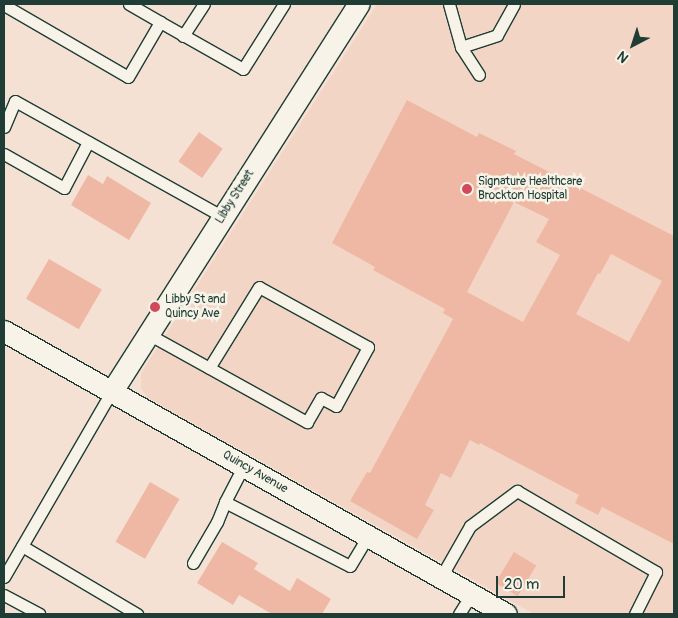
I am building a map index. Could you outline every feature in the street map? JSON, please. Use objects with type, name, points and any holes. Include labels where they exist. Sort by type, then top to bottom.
[{"type":"street","name":"Libby Street","points":[[112,391],[358,4]]},
{"type":"street","name":"Quincy Avenue","points":[[4,331],[506,614]]},
{"type":"lane","points":[[129,4],[243,69],[284,4]]},
{"type":"lane","points":[[184,36],[204,4]]},
{"type":"lane","points":[[449,4],[461,47],[479,75]]},
{"type":"lane","points":[[461,47],[497,35],[514,4]]},
{"type":"lane","points":[[4,5],[128,77],[160,22]]},
{"type":"lane","points":[[4,127],[16,101],[223,217]]},
{"type":"lane","points":[[4,154],[64,188],[88,142]]},
{"type":"lane","points":[[148,334],[209,368],[307,422],[320,398],[336,406],[368,348],[259,287],[209,368]]},
{"type":"lane","points":[[4,577],[112,391]]},
{"type":"lane","points":[[193,563],[217,522],[244,465]]},
{"type":"lane","points":[[441,577],[470,526],[517,491],[656,572],[635,614]]},
{"type":"lane","points":[[225,502],[350,566],[368,536]]},
{"type":"lane","points":[[22,546],[137,614]]},
{"type":"lane","points":[[4,595],[39,614]]},
{"type":"lane","points":[[459,614],[472,595]]},
{"type":"shaded area","name":"Signature Healthcare Brockton Hospital","points":[[377,4],[674,4],[674,614],[534,614],[148,398],[141,388],[141,373]]},
{"type":"building","points":[[407,100],[477,137],[479,133],[516,151],[514,154],[674,236],[674,544],[602,507],[598,515],[575,503],[579,495],[480,443],[479,445],[470,440],[451,478],[441,473],[425,505],[434,510],[417,539],[350,501],[367,472],[370,473],[453,319],[443,313],[445,309],[373,270],[375,267],[332,243]],"holes":[[[514,202],[549,219],[536,242],[560,255],[523,322],[467,292]],[[611,254],[662,281],[629,342],[576,314],[598,273],[600,274]]]},
{"type":"building","points":[[199,132],[223,149],[202,178],[178,161]]},
{"type":"building","points":[[88,175],[103,184],[107,176],[151,203],[129,240],[71,205]]},
{"type":"building","points":[[49,259],[102,290],[79,329],[26,299]]},
{"type":"building","points":[[150,482],[179,499],[145,559],[116,542]]},
{"type":"building","points":[[222,542],[258,563],[254,569],[290,591],[297,578],[331,599],[322,614],[272,614],[239,595],[233,605],[197,583]]},
{"type":"building","points":[[514,552],[536,565],[518,596],[495,583]]},
{"type":"place","name":"Signature Healthcare Brockton Hospital","points":[[467,189]]},
{"type":"place","name":"Libby St and Quincy Ave","points":[[155,307]]}]
